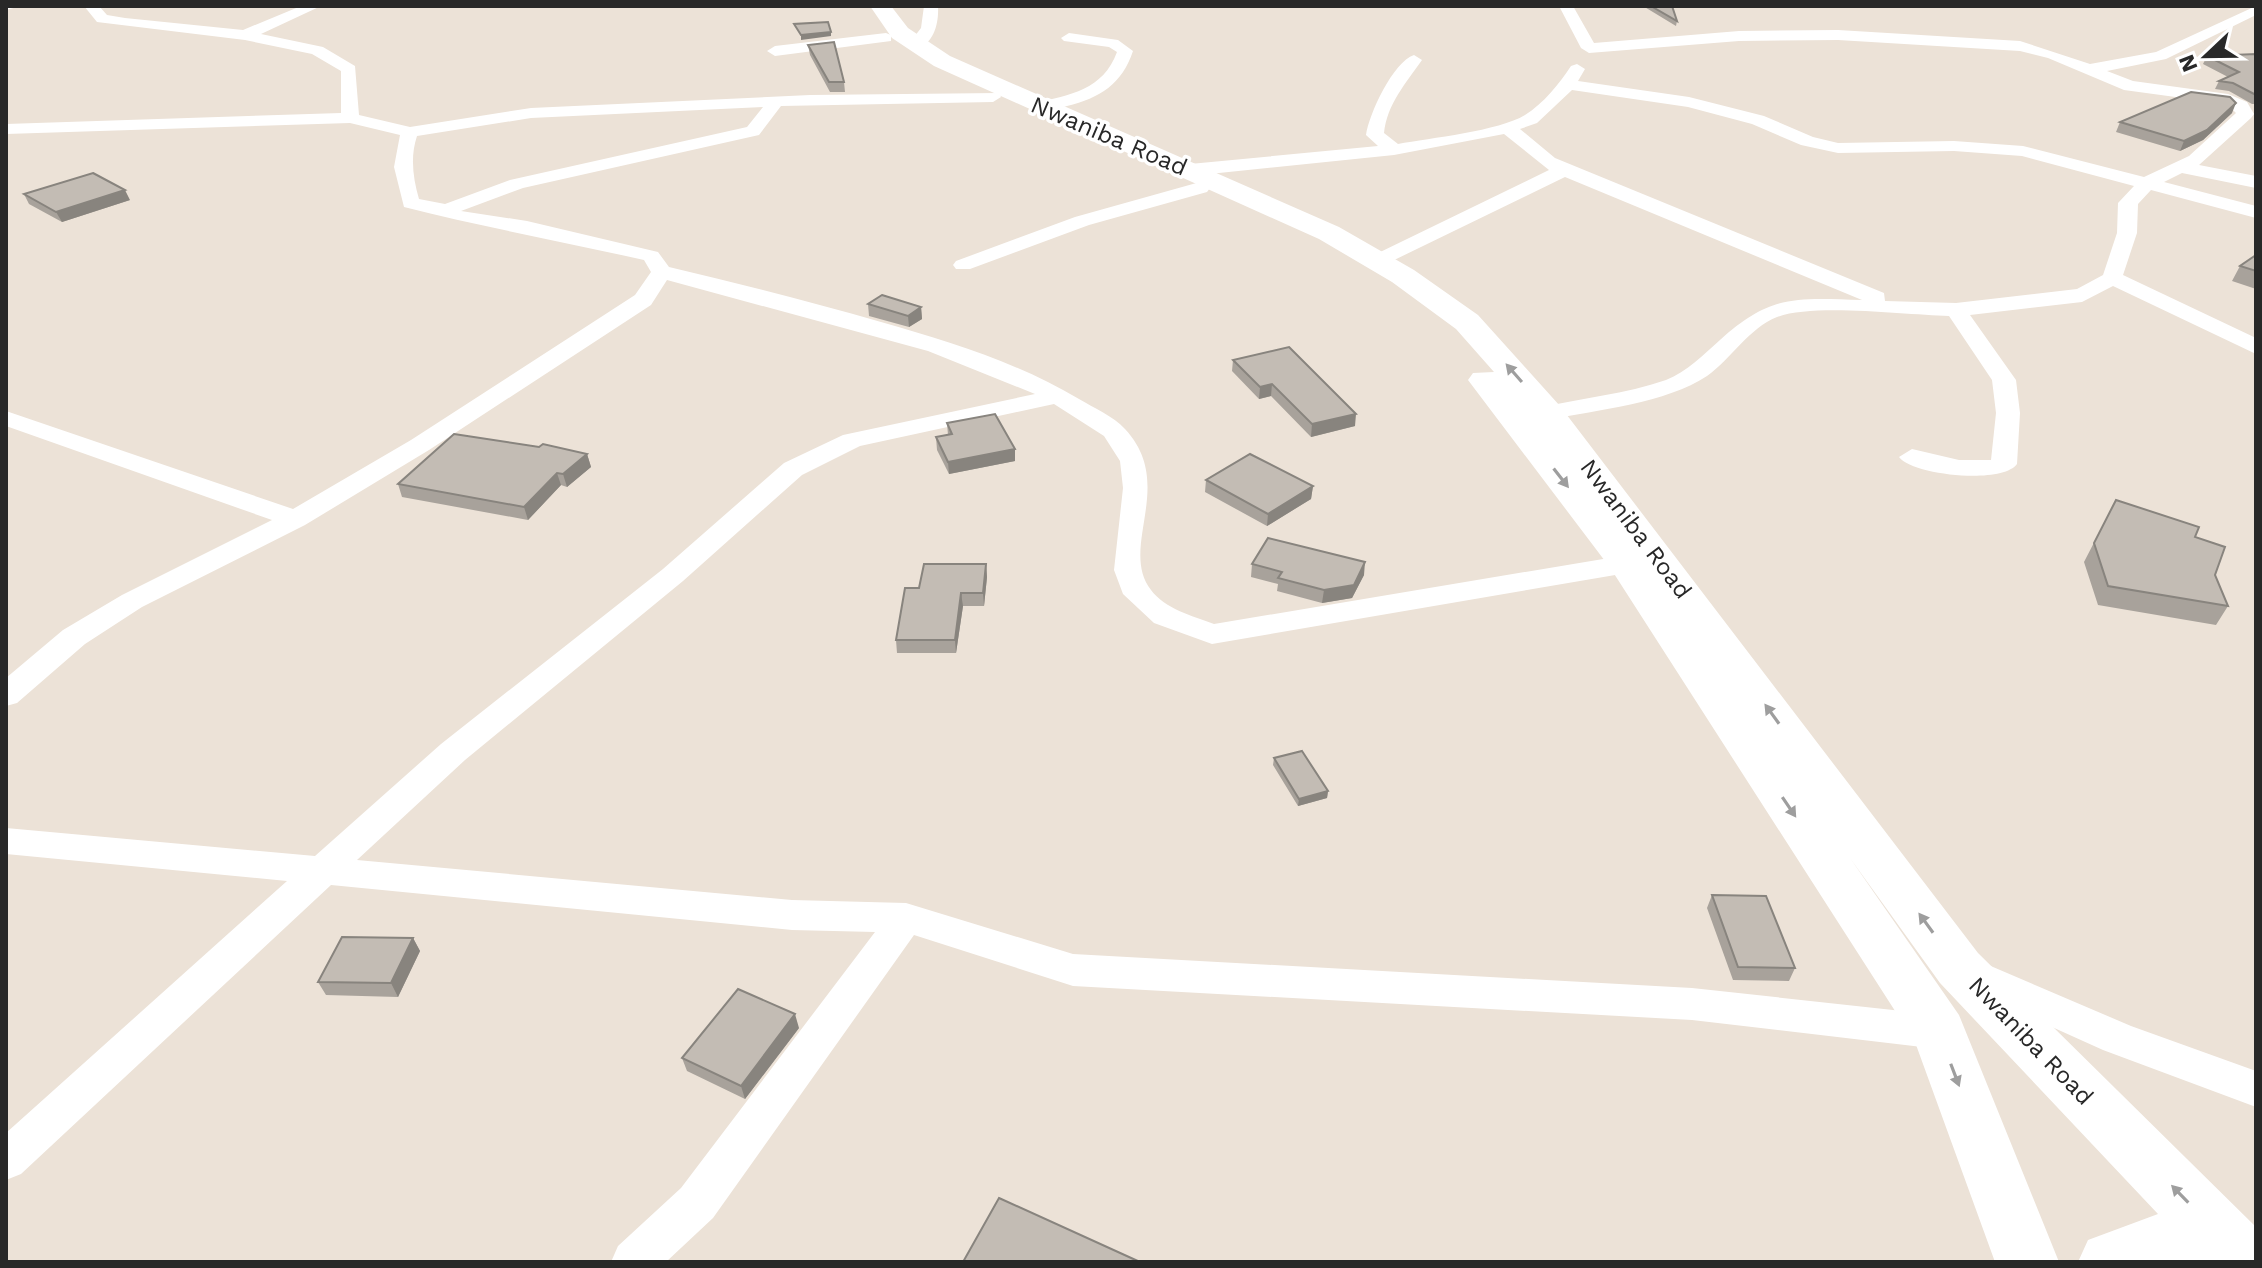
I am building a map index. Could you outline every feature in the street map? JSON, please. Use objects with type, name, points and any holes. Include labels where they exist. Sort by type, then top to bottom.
[{"type":"main road","points":[[863,6],[894,30],[919,62],[993,97],[1195,179],[1341,255],[1377,278],[1448,334],[1627,564],[1939,1032],[2027,1262]]},
{"type":"main road","name":"Nwaniba Road","points":[[894,30],[952,66],[1195,179],[1329,233],[1379,260],[1467,322],[1548,413],[1959,968],[2246,1253]]},
{"type":"main road","points":[[2110,1262],[2155,1244],[2246,1253]]},
{"type":"street","points":[[6,6],[14,6]]},
{"type":"street","points":[[91,6],[102,19],[245,35],[317,50],[349,69],[350,118]]},
{"type":"street","points":[[245,35],[314,6]]},
{"type":"street","points":[[775,51],[894,30],[927,34],[932,21],[931,6]]},
{"type":"street","points":[[1566,6],[1589,48]]},
{"type":"street","points":[[2090,69],[2160,56],[2251,9]]},
{"type":"street","points":[[1548,413],[1674,385],[1700,370],[1753,322],[1773,310],[1821,305],[1892,305],[1956,310],[2082,295],[2112,278],[2127,233],[2128,203],[2149,182],[2195,160],[2245,114],[2244,108],[2228,99],[2130,86],[2020,46],[1838,35],[1739,36],[1589,48]]},
{"type":"street","points":[[1041,107],[1084,97],[1112,80],[1122,64],[1125,51],[1113,43],[1069,38]]},
{"type":"street","points":[[963,265],[1195,179],[1394,150],[1508,128],[1531,119],[1568,84],[1589,48]]},
{"type":"street","points":[[1394,150],[1375,135],[1375,122],[1387,97],[1414,60]]},
{"type":"street","points":[[1568,84],[1702,105],[1838,148],[1954,146],[2023,151],[2256,212]]},
{"type":"street","points":[[6,129],[350,118],[410,132],[531,113],[993,97]]},
{"type":"street","points":[[446,210],[517,184],[753,131],[775,103]]},
{"type":"street","points":[[1508,128],[1548,162],[1564,170],[1892,305]]},
{"type":"street","points":[[410,132],[405,140],[407,193],[411,203],[446,210],[455,216],[527,227],[651,256],[662,272],[773,297],[995,363],[1058,396],[1115,433],[1132,452],[1137,491],[1128,527],[1125,569],[1145,606],[1181,626],[1212,634],[1627,564]]},
{"type":"street","points":[[2179,167],[2256,182]]},
{"type":"street","points":[[1379,260],[1564,170]]},
{"type":"street","points":[[6,695],[74,637],[132,601],[295,519],[420,445],[643,300],[662,272]]},
{"type":"street","points":[[2112,278],[2256,347]]},
{"type":"street","points":[[1912,457],[1975,469],[1995,469],[2004,464],[2008,413],[2004,380],[1956,310]]},
{"type":"street","points":[[6,1160],[320,870],[453,752],[673,575],[793,469],[852,440],[1058,396]]},
{"type":"street","points":[[6,418],[295,519]]},
{"type":"street","points":[[6,841],[792,915],[906,918],[1073,970],[1692,1004],[1939,1032]]},
{"type":"street","points":[[634,1262],[697,1203],[906,918]]},
{"type":"street","points":[[1959,968],[2117,1038],[2256,1089]]},
{"type":"building","points":[[1651,6],[1672,6],[1677,21]]},
{"type":"building","points":[[828,22],[831,32],[801,35],[794,24]]},
{"type":"building","points":[[834,42],[844,82],[829,82],[808,45]]},
{"type":"building","points":[[2256,54],[2256,95],[2233,83],[2219,81],[2239,72],[2207,56]]},
{"type":"building","points":[[2191,92],[2230,97],[2236,103],[2207,130],[2184,141],[2120,122]]},
{"type":"building","points":[[93,173],[125,190],[56,212],[24,194]]},
{"type":"building","points":[[2256,255],[2256,271],[2240,266]]},
{"type":"building","points":[[882,295],[921,307],[908,316],[868,304]]},
{"type":"building","points":[[1289,347],[1356,414],[1312,424],[1272,384],[1260,387],[1233,360]]},
{"type":"building","points":[[995,414],[1015,449],[948,462],[936,437],[952,434],[947,423]]},
{"type":"building","points":[[454,434],[539,447],[543,444],[587,454],[563,474],[557,473],[524,507],[398,484]]},
{"type":"building","points":[[1250,454],[1313,486],[1268,514],[1206,480]]},
{"type":"building","points":[[2116,500],[2199,527],[2195,537],[2225,547],[2215,575],[2228,606],[2108,586],[2094,543]]},
{"type":"building","points":[[1268,538],[1365,562],[1354,585],[1324,590],[1278,578],[1282,572],[1252,564]]},
{"type":"building","points":[[924,564],[986,564],[983,593],[961,593],[955,640],[896,640],[905,588],[919,588]]},
{"type":"building","points":[[1302,751],[1328,791],[1299,799],[1274,758]]},
{"type":"building","points":[[1712,895],[1766,896],[1795,968],[1738,967]]},
{"type":"building","points":[[342,937],[413,938],[391,983],[318,982]]},
{"type":"building","points":[[738,989],[795,1014],[741,1086],[682,1058]]},
{"type":"building","points":[[999,1198],[1140,1262],[963,1262]]}]
